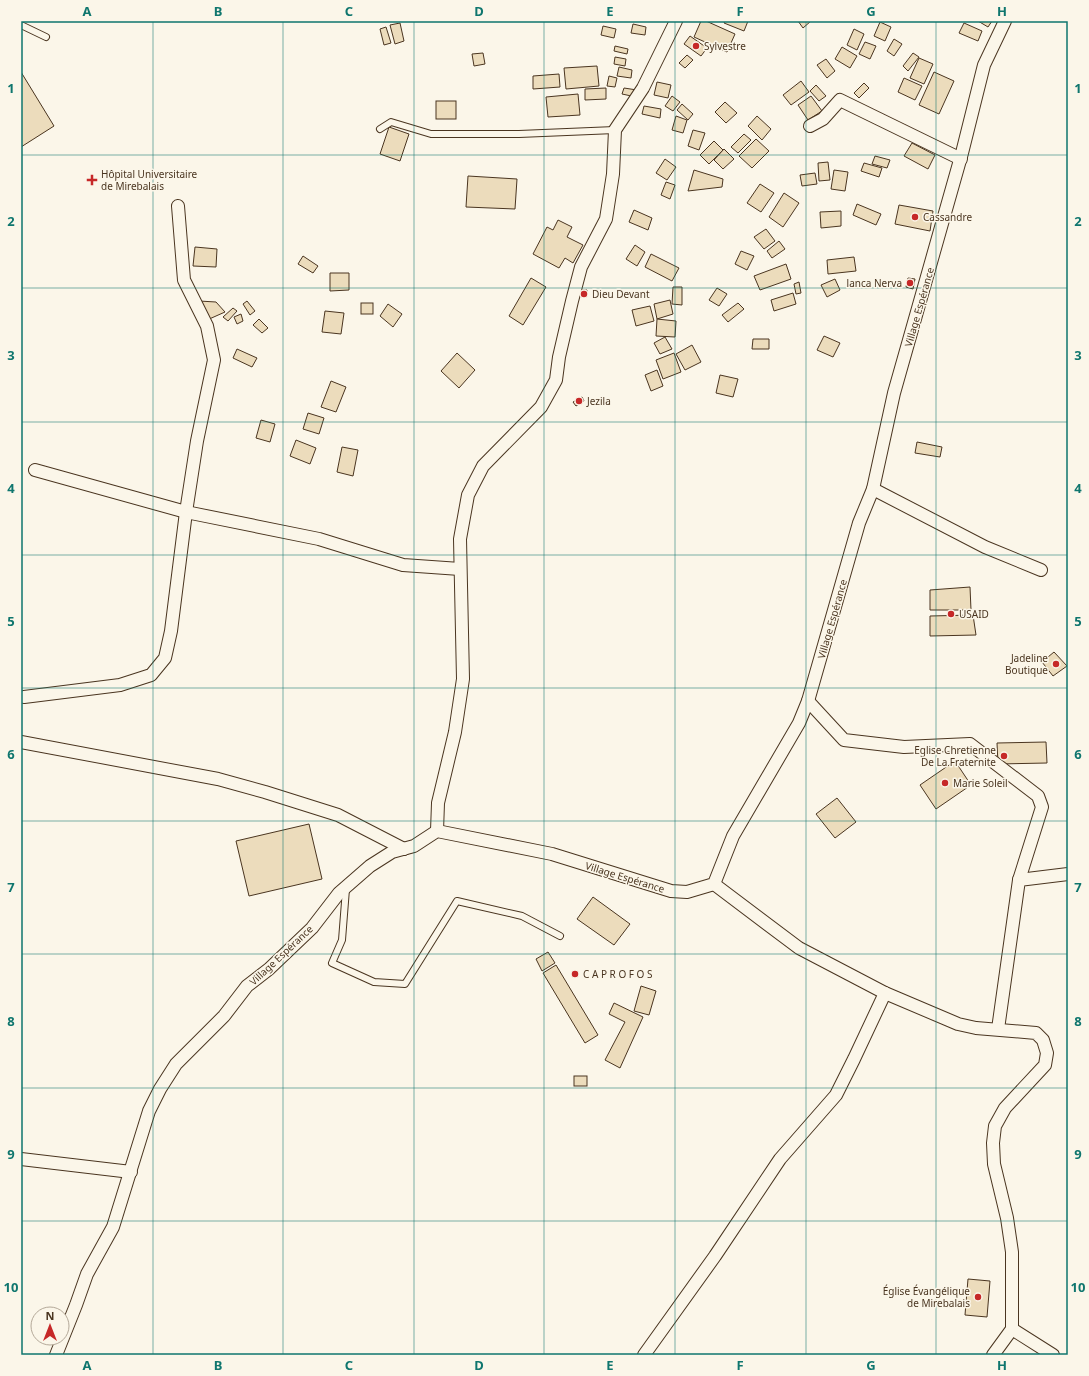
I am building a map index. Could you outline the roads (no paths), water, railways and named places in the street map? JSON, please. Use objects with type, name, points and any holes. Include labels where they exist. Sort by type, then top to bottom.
[{"type":"street","points":[[437,831],[438,803],[455,732],[463,679],[460,539],[468,495],[483,466],[541,407],[556,380],[559,357],[570,308],[582,267],[606,219],[613,174],[615,130],[643,88],[676,21]]},
{"type":"street","name":"Village Espérance","points":[[56,1355],[87,1274],[113,1227],[131,1172],[148,1111],[176,1064],[224,1016],[248,986],[269,969],[312,928],[339,894],[370,866],[392,852],[414,846],[437,831],[552,854],[671,891],[687,892],[714,884],[733,836],[799,723],[808,701],[859,523],[873,489],[894,393],[961,159],[984,65],[1005,21]]},
{"type":"street","points":[[810,126],[823,119],[840,100],[961,159]]},
{"type":"street","points":[[24,697],[120,685],[151,675],[165,658],[171,631],[186,512],[197,441],[214,360],[207,326],[184,280],[178,206]]},
{"type":"street","points":[[35,470],[186,512],[319,539],[403,565],[460,569]]},
{"type":"street","points":[[873,489],[985,547],[1041,570]]},
{"type":"street","points":[[808,701],[844,740],[904,747],[970,744],[1038,796],[1042,807],[1018,880],[998,1030]]},
{"type":"street","points":[[21,742],[218,779],[265,792],[338,815],[404,849]]},
{"type":"street","points":[[1018,880],[1068,874]]},
{"type":"street","points":[[714,884],[799,948],[885,993],[958,1024],[976,1028],[1036,1033],[1043,1040],[1047,1053],[1045,1065],[1005,1108],[995,1126],[993,1143],[994,1164],[1007,1218],[1012,1252],[1012,1329],[993,1355]]},
{"type":"street","points":[[644,1355],[715,1256],[780,1159],[836,1095],[885,993]]},
{"type":"street","points":[[21,1159],[131,1172]]},
{"type":"street","points":[[1012,1329],[1053,1355]]},
{"type":"lane","points":[[21,25],[46,37]]},
{"type":"lane","points":[[380,129],[391,122],[431,134],[519,134],[615,130]]},
{"type":"lane","points":[[346,887],[342,940],[332,963],[374,982],[405,984],[457,902],[522,916],[560,936]]},
{"type":"place","name":"Sylvestre","points":[[696,46]]},
{"type":"place","name":"Hôpital Universitaire de Mirebalais","points":[[92,180]]},
{"type":"place","name":"Cassandre","points":[[915,217]]},
{"type":"place","name":"lanca Nerva","points":[[910,283]]},
{"type":"place","name":"Dieu Devant","points":[[584,294]]},
{"type":"place","name":"Jezila","points":[[579,401]]},
{"type":"place","name":"USAID","points":[[951,614]]},
{"type":"place","name":"Jadeline Boutique","points":[[1056,664]]},
{"type":"place","name":"Eglise Chretienne De La Fraternite","points":[[1004,756]]},
{"type":"place","name":"Marie Soleil","points":[[945,783]]},
{"type":"place","name":"C A P R O F O S","points":[[575,974]]},
{"type":"place","name":"Église Évangélique de Mirebalais","points":[[978,1297]]}]
